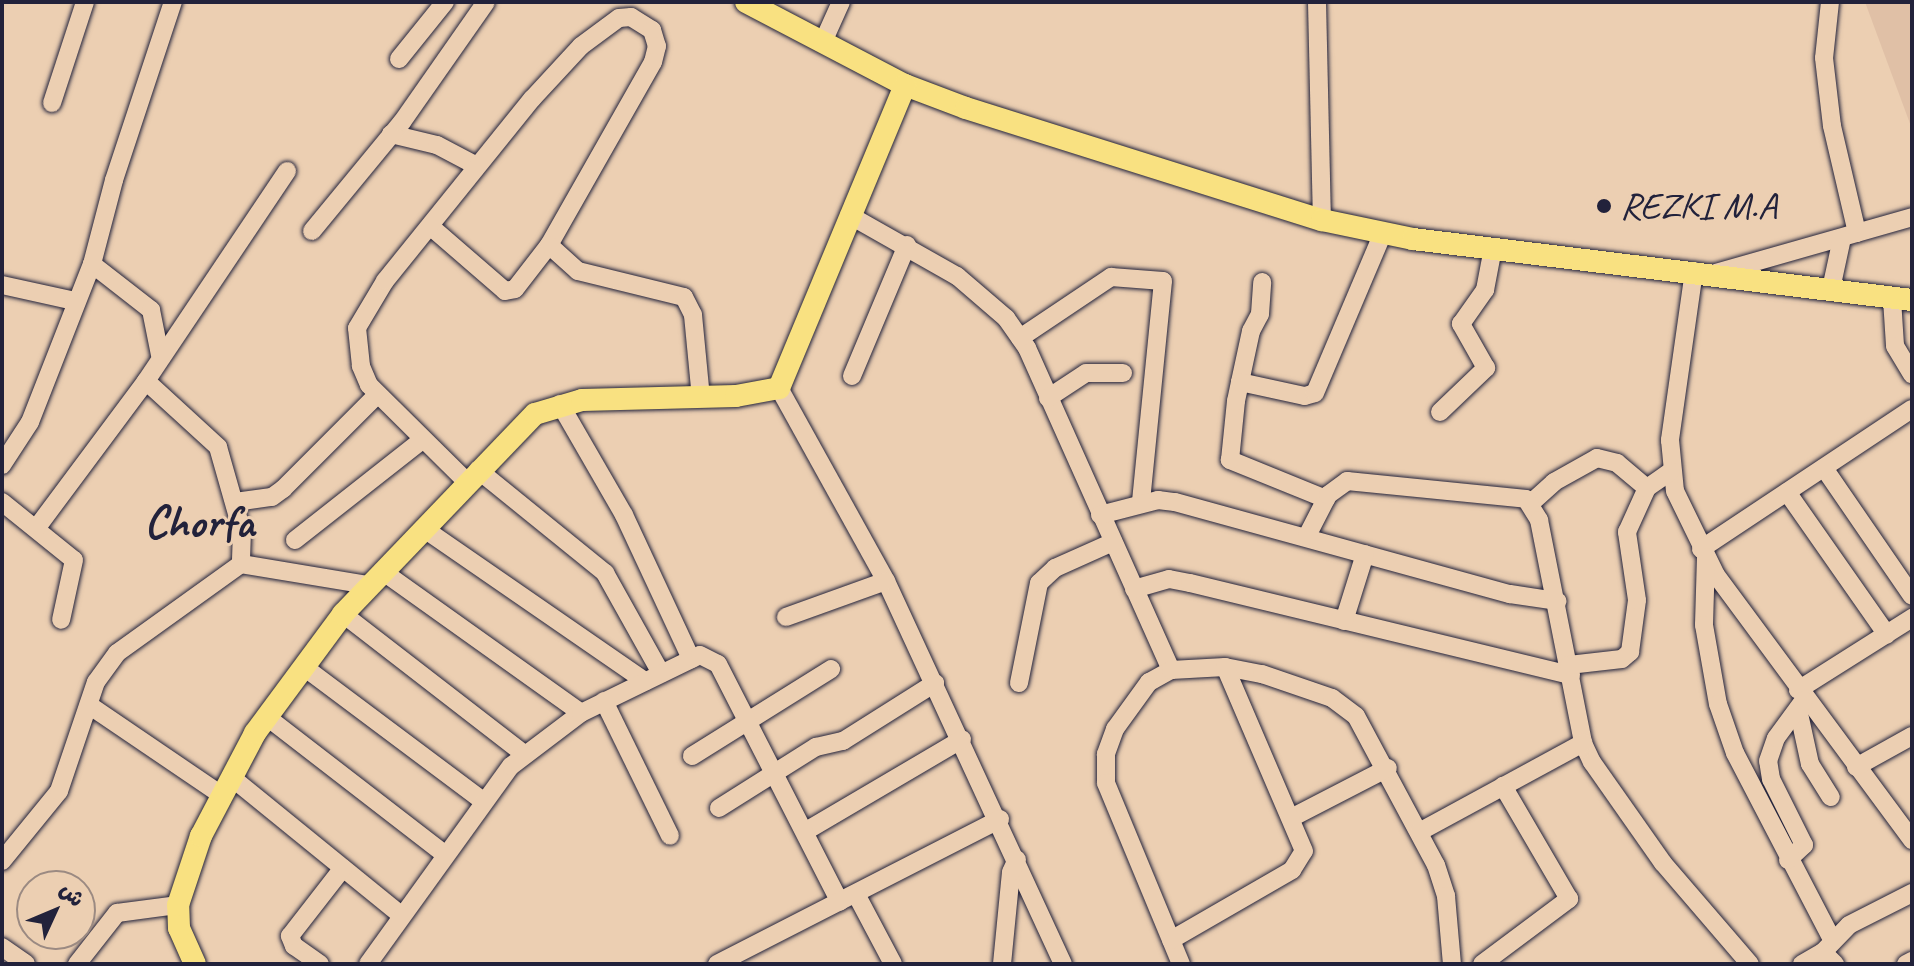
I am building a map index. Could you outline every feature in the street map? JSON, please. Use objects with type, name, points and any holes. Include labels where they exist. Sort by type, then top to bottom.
[{"type":"main road","points":[[746,2],[905,85],[1322,220],[1382,235],[1705,272],[1902,299]]},
{"type":"main road","points":[[195,964],[179,928],[178,905],[184,877],[226,785],[267,717],[343,614],[516,428],[560,404],[701,398],[779,388],[905,85]]},
{"type":"street","points":[[52,103],[85,2]]},
{"type":"street","points":[[2,465],[30,422],[92,264],[114,180],[173,2]]},
{"type":"street","points":[[399,59],[445,2]]},
{"type":"street","points":[[312,231],[391,134],[486,2]]},
{"type":"street","points":[[823,42],[841,2]]},
{"type":"street","points":[[1317,2],[1322,220]]},
{"type":"street","points":[[1830,2],[1825,72],[1849,236],[1831,289]]},
{"type":"street","points":[[430,226],[505,291],[515,289],[549,245],[653,62],[657,46],[652,30],[631,17],[609,24],[581,46],[477,166],[373,297],[357,328],[361,366],[377,395],[422,440],[605,573],[653,677]]},
{"type":"street","points":[[391,134],[437,145],[477,166]]},
{"type":"street","points":[[38,526],[146,381],[160,355],[287,171]]},
{"type":"street","points":[[849,215],[907,245],[988,298],[1020,338],[1171,670]]},
{"type":"street","points":[[1911,218],[1705,272],[1671,429],[1671,471],[1703,553],[1800,700],[1912,840]]},
{"type":"street","points":[[1240,382],[1305,396],[1315,393],[1382,235]]},
{"type":"street","points":[[549,245],[578,271],[684,297],[693,315],[701,398]]},
{"type":"street","points":[[852,376],[907,245]]},
{"type":"street","points":[[1440,412],[1486,368],[1461,324],[1485,290],[1493,248]]},
{"type":"street","points":[[92,264],[151,310],[160,355]]},
{"type":"street","points":[[1020,338],[1111,277],[1163,281],[1141,503]]},
{"type":"street","points":[[1262,282],[1260,314],[1251,331],[1240,382],[1230,460],[1326,499]]},
{"type":"street","points":[[2,285],[75,301]]},
{"type":"street","points":[[1902,299],[1895,346],[1912,374]]},
{"type":"street","points":[[1048,398],[1086,373],[1123,373]]},
{"type":"street","points":[[146,381],[218,447],[242,531],[241,564]]},
{"type":"street","points":[[779,388],[886,581],[1000,819],[1063,964]]},
{"type":"street","points":[[235,502],[272,497],[283,489],[377,395]]},
{"type":"street","points":[[560,404],[624,515],[691,659]]},
{"type":"street","points":[[1703,553],[1787,492],[1912,409]]},
{"type":"street","points":[[295,540],[422,440]]},
{"type":"street","points":[[1531,503],[1554,482],[1597,458],[1617,463],[1647,488]]},
{"type":"street","points":[[1824,468],[1912,596]]},
{"type":"street","points":[[1134,589],[1169,579],[1570,670],[1622,659],[1630,652],[1637,600],[1627,532],[1647,488],[1671,471]]},
{"type":"street","points":[[1307,536],[1326,499],[1343,482],[1365,481],[1515,494],[1531,503],[1557,601],[1583,743],[1663,863],[1750,964]]},
{"type":"street","points":[[1787,492],[1887,635]]},
{"type":"street","points":[[2,502],[38,526],[74,560],[61,620]]},
{"type":"street","points":[[1100,515],[1141,503],[1175,502],[1510,594],[1557,601]]},
{"type":"street","points":[[423,528],[653,677]]},
{"type":"street","points":[[1019,683],[1039,583],[1055,568],[1113,542]]},
{"type":"street","points":[[1703,553],[1704,625],[1718,704],[1735,753],[1830,951]]},
{"type":"street","points":[[1344,621],[1365,554]]},
{"type":"street","points":[[2,861],[59,791],[100,674],[117,653],[241,564],[375,578],[581,713]]},
{"type":"street","points":[[786,617],[886,581]]},
{"type":"street","points":[[343,614],[524,754]]},
{"type":"street","points":[[1788,860],[1804,845],[1771,779],[1768,761],[1776,738],[1800,700],[1912,618]]},
{"type":"street","points":[[368,964],[483,801],[524,754],[581,713],[604,701],[691,659],[713,658],[806,831],[893,964]]},
{"type":"street","points":[[304,667],[483,801]]},
{"type":"street","points":[[1171,940],[1299,864],[1304,851],[1225,667]]},
{"type":"street","points":[[1181,964],[1106,783],[1106,754],[1115,729],[1149,682],[1171,670],[1225,667],[1332,698],[1356,716],[1388,768],[1446,896],[1452,964]]},
{"type":"street","points":[[692,756],[746,718],[831,669]]},
{"type":"street","points":[[719,808],[816,747],[843,741],[935,683]]},
{"type":"street","points":[[1800,700],[1810,764],[1831,797]]},
{"type":"street","points":[[604,701],[670,836]]},
{"type":"street","points":[[89,705],[226,785],[343,868],[401,915]]},
{"type":"street","points":[[267,717],[444,854]]},
{"type":"street","points":[[1856,767],[1912,736]]},
{"type":"street","points":[[806,831],[962,739]]},
{"type":"street","points":[[1419,832],[1583,743]]},
{"type":"street","points":[[1291,818],[1388,768]]},
{"type":"street","points":[[1482,964],[1569,899],[1503,786]]},
{"type":"street","points":[[717,964],[1000,819]]},
{"type":"street","points":[[1002,964],[1011,872],[1017,859]]},
{"type":"street","points":[[320,964],[294,946],[290,936],[343,868]]},
{"type":"street","points":[[1802,964],[1830,951],[1912,893]]},
{"type":"street","points":[[77,964],[117,913],[178,905]]},
{"type":"street","points":[[741,964],[758,944]]},
{"type":"street","points":[[2,947],[26,964]]},
{"type":"street","points":[[1906,964],[1912,961]]},
{"type":"shaded area","points":[[1865,2],[1912,2],[1912,129]]},
{"type":"place","name":"REZKI M.A","points":[[1604,206]]},
{"type":"district","name":"Chorfa","points":[[199,522]]}]
